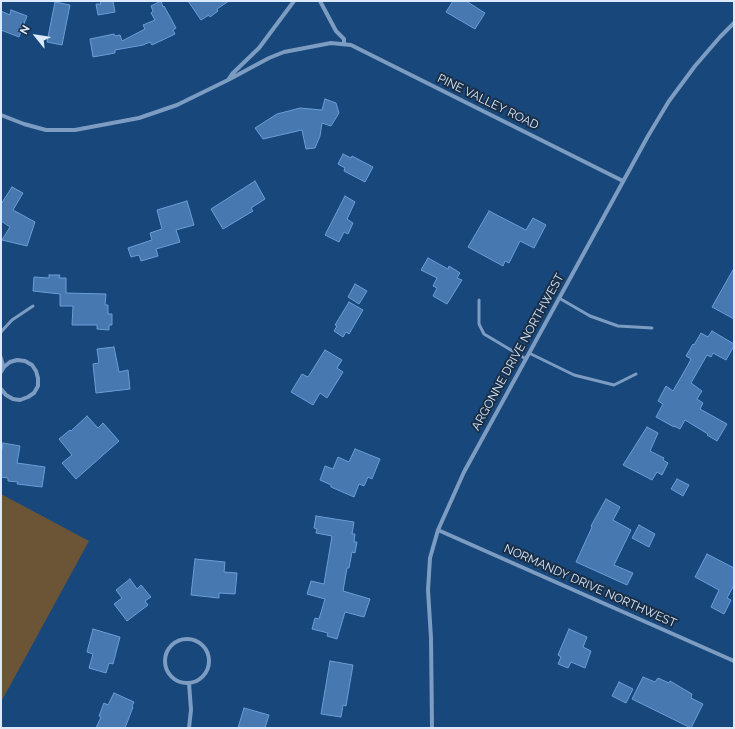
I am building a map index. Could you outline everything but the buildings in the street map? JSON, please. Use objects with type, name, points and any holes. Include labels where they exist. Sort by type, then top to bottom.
[{"type":"street","points":[[228,80],[232,74],[259,48],[294,1]]},
{"type":"street","points":[[1,115],[24,124],[46,130],[75,130],[139,118],[177,105],[269,58],[284,52],[331,43],[344,43],[344,39],[336,31],[320,1]]},
{"type":"street","name":"ARGONNE DRIVE NORTHWEST","points":[[432,728],[431,638],[428,590],[430,558],[438,530],[464,472],[648,136],[669,101],[695,66],[720,36],[734,23]]},
{"type":"street","name":"PINE VALLEY ROAD","points":[[344,43],[351,45],[623,181]]},
{"type":"street","points":[[1,372],[10,362],[17,360],[25,361],[32,365],[38,378],[38,386],[34,393],[20,400],[13,399],[6,395],[1,389]]},
{"type":"street","name":"NORMANDY DRIVE NORTHWEST","points":[[438,530],[734,661]]},
{"type":"street","points":[[186,639],[195,640],[202,644],[207,651],[209,660],[208,668],[204,676],[197,681],[188,683],[180,682],[172,678],[167,671],[165,662],[166,654],[171,646],[178,641],[186,639]]},
{"type":"street","points":[[188,683],[191,710],[189,728]]},
{"type":"lane","points":[[559,298],[590,316],[618,326],[652,328]]},
{"type":"lane","points":[[479,300],[479,324],[484,334],[526,359]]},
{"type":"lane","points":[[1,332],[12,320],[33,306]]},
{"type":"lane","points":[[529,353],[574,375],[614,385],[636,374]]},
{"type":"lane","points":[[1,357],[4,367]]},
{"type":"shaded area","points":[[1,494],[89,541],[1,702]]}]
